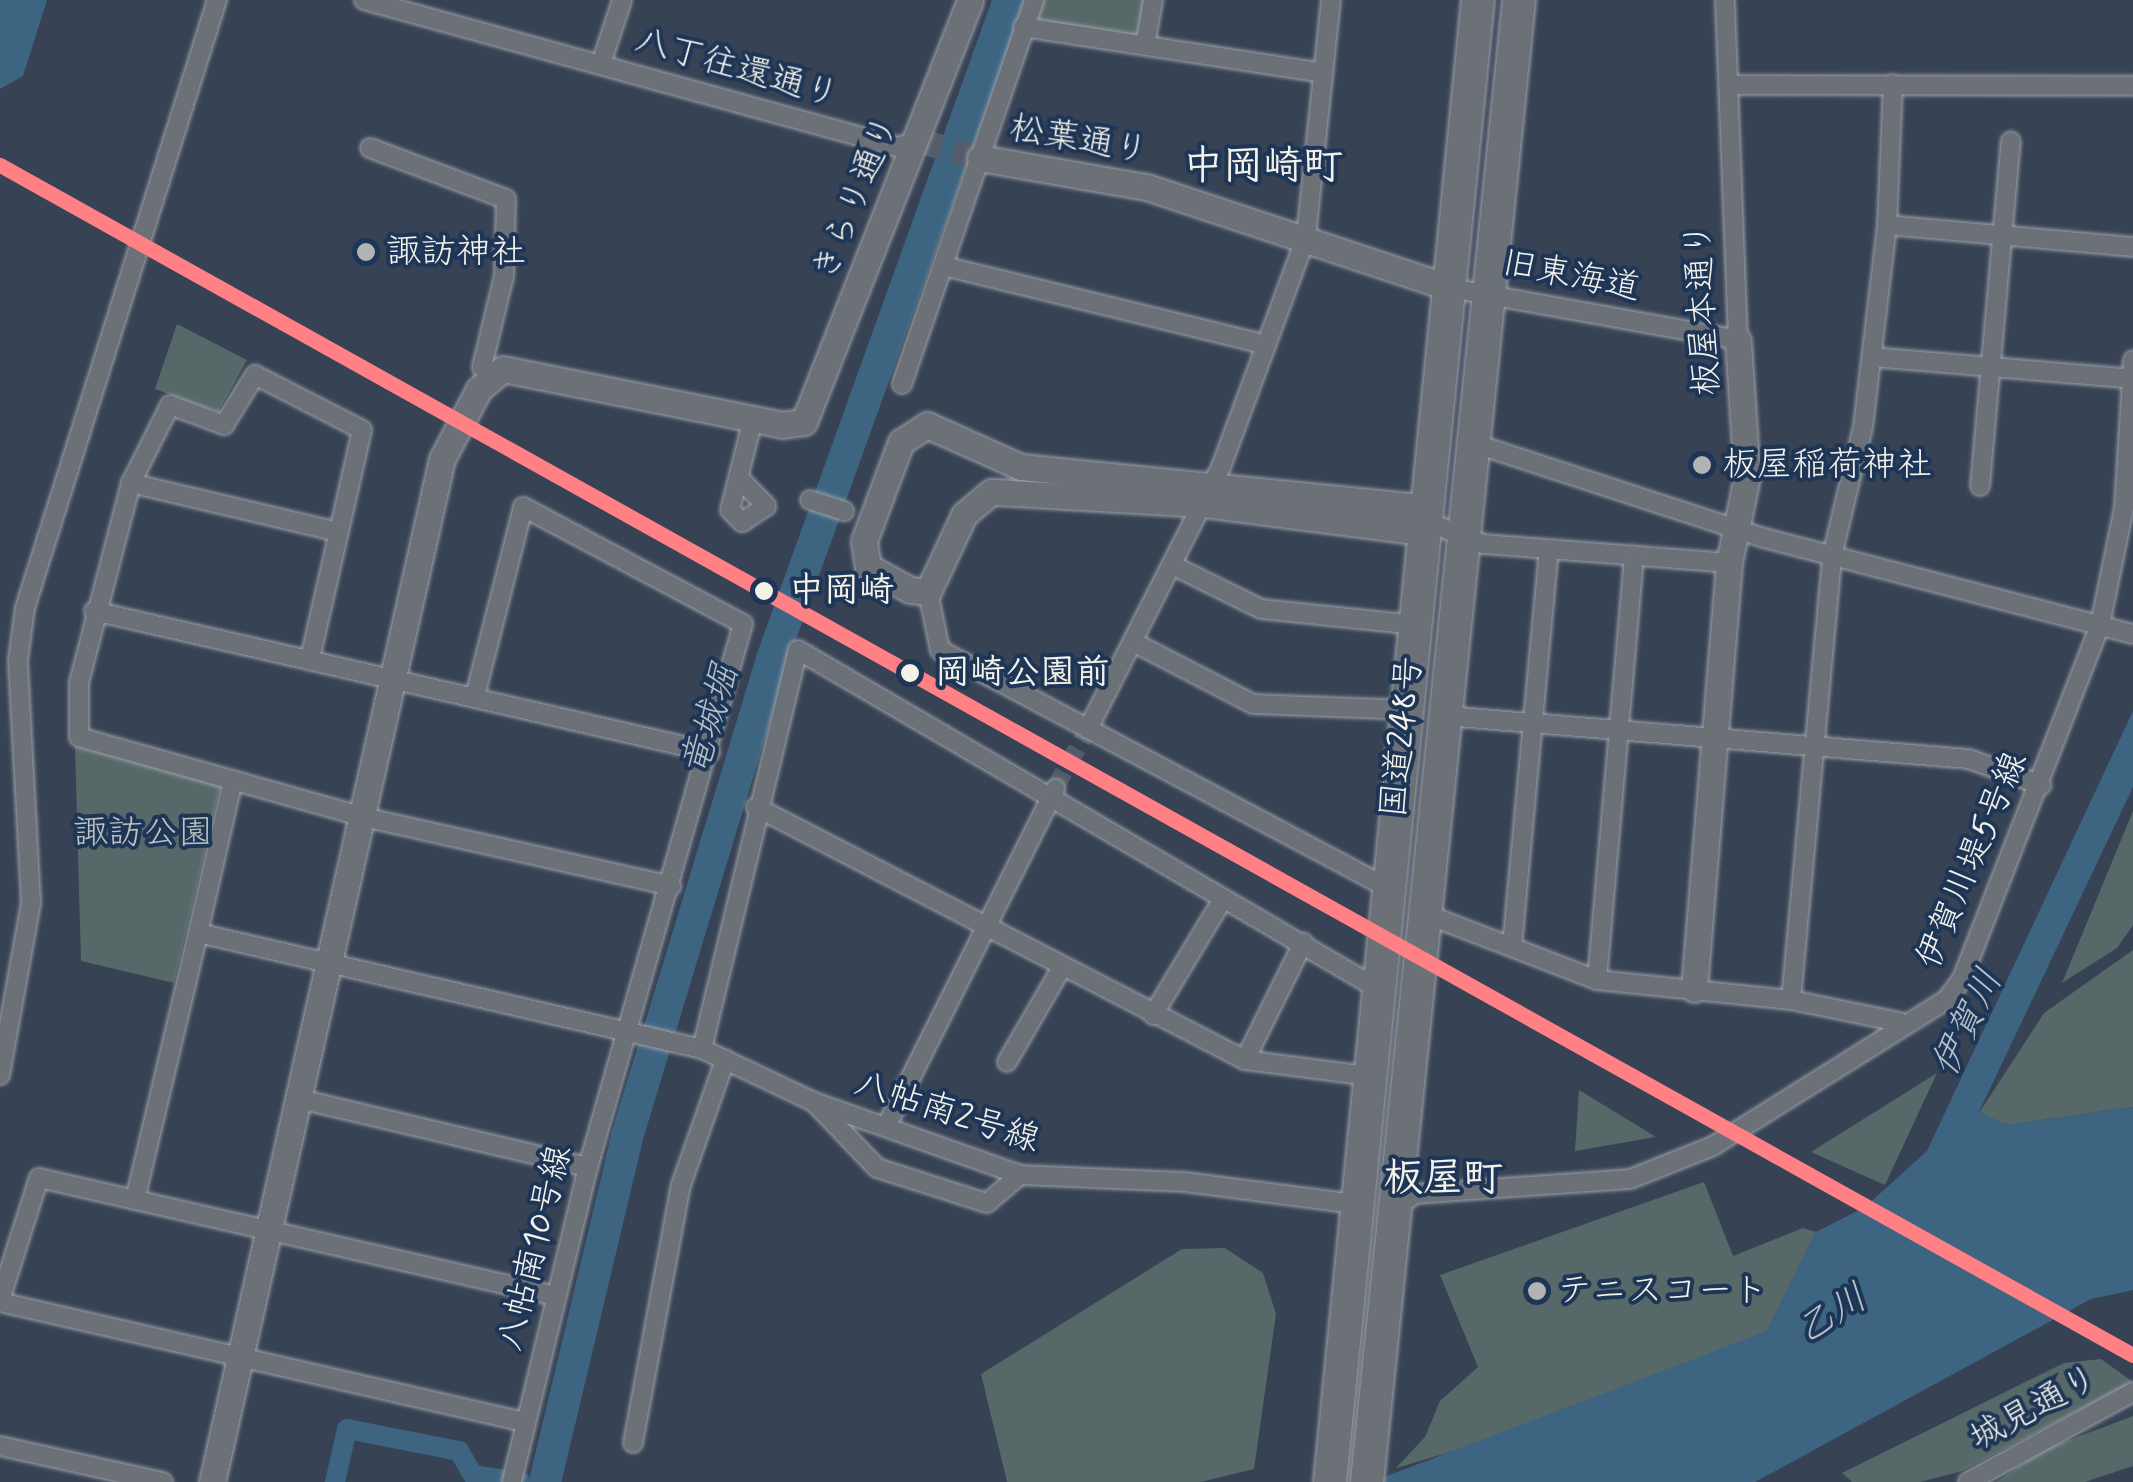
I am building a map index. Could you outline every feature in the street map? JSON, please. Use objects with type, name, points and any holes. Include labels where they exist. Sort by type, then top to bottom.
[{"type":"highway","name":"国道248号","points":[[1330,1482],[1361,1206],[1368,1076],[1409,710],[1478,0]]},
{"type":"highway","name":"国道248号","points":[[1368,1482],[1519,0]]},
{"type":"street","points":[[0,1075],[31,903],[18,660],[25,608],[138,267],[217,0]]},
{"type":"street","points":[[602,64],[622,0]]},
{"type":"street","name":"きらり通り","points":[[753,420],[804,422],[970,0]]},
{"type":"street","points":[[902,384],[1034,0]]},
{"type":"street","points":[[1144,46],[1153,0]]},
{"type":"street","points":[[1090,728],[1207,492],[1260,342],[1306,237],[1332,0]]},
{"type":"street","points":[[1725,0],[1729,85],[2133,86]]},
{"type":"street","name":"八丁往還通り","points":[[364,2],[898,147],[918,140]]},
{"type":"street","points":[[1023,27],[1323,73]]},
{"type":"street","points":[[1791,1000],[1832,556],[1872,357],[1887,225],[1893,84]]},
{"type":"street","name":"板屋本通り","points":[[1729,85],[1747,477],[1740,529],[1730,564]]},
{"type":"street","points":[[1980,486],[2012,141]]},
{"type":"street","points":[[370,148],[506,199],[504,276],[482,367],[490,375]]},
{"type":"street","name":"松葉通り","points":[[980,158],[1147,187],[1450,288]]},
{"type":"street","points":[[1887,225],[2133,247]]},
{"type":"street","points":[[943,266],[1260,342]]},
{"type":"street","name":"旧東海道","points":[[1450,288],[1738,340]]},
{"type":"street","points":[[1872,357],[2132,378]]},
{"type":"street","name":"伊賀川堤5号線","points":[[1395,1208],[1415,1194],[1630,1179],[1746,1127],[1899,1022],[1947,999],[1962,979],[2041,785],[2100,625],[2124,508],[2133,360]]},
{"type":"street","points":[[212,1482],[442,459],[490,375],[516,369],[753,420],[742,481]]},
{"type":"street","points":[[310,658],[362,430],[255,374],[224,425],[170,404],[130,483],[94,612],[79,737],[363,817],[670,886],[743,624],[523,507],[475,696]]},
{"type":"street","points":[[928,592],[868,567],[864,540],[900,442],[927,425],[1021,468],[1207,492],[1406,530],[1426,521],[1462,539],[1730,564],[1694,989]]},
{"type":"street","points":[[1473,443],[1832,556],[2133,634]]},
{"type":"street","points":[[130,483],[338,532]]},
{"type":"street","points":[[1207,492],[991,492],[964,515],[928,592],[940,650],[1388,888]]},
{"type":"street","points":[[810,500],[844,512]]},
{"type":"street","points":[[1512,947],[1549,550]]},
{"type":"street","points":[[1596,980],[1634,556]]},
{"type":"street","points":[[1172,565],[1261,609],[1416,625]]},
{"type":"street","points":[[94,612],[310,658],[710,752]]},
{"type":"street","points":[[1133,642],[1254,704],[1409,710]]},
{"type":"street","points":[[695,1048],[798,650],[1052,792],[1222,899],[1380,990]]},
{"type":"street","points":[[1446,716],[1969,759],[2041,785]]},
{"type":"street","points":[[136,1200],[233,780]]},
{"type":"street","points":[[887,1125],[1052,792]]},
{"type":"street","points":[[756,807],[1245,1060],[1368,1076]]},
{"type":"street","name":"八帖南10号線","points":[[512,1482],[588,1167],[636,1034],[670,886]]},
{"type":"street","points":[[1153,1015],[1222,899]]},
{"type":"street","points":[[1423,913],[1596,980],[1791,1000],[1899,1022]]},
{"type":"street","name":"八帖南2号線","points":[[198,933],[695,1048],[814,1102],[1020,1175],[1185,1182],[1361,1206]]},
{"type":"street","points":[[1245,1060],[1302,943]]},
{"type":"street","points":[[1006,1062],[1062,967]]},
{"type":"street","points":[[633,1443],[680,1185],[725,1060]]},
{"type":"street","points":[[300,1099],[588,1167]]},
{"type":"street","points":[[814,1102],[877,1168],[987,1203],[1020,1175]]},
{"type":"street","points":[[524,1422],[239,1360],[0,1301],[39,1178],[556,1296]]},
{"type":"street","name":"城見通り","points":[[1968,1482],[2133,1392]]},
{"type":"street","points":[[0,1446],[163,1482]]},
{"type":"green space","points":[[1044,0],[1148,0],[1141,42],[1035,26]]},
{"type":"green space","points":[[177,324],[247,360],[218,412],[155,389]]},
{"type":"green space","name":"諏訪公園","points":[[75,746],[221,782],[174,983],[81,961]]},
{"type":"green space","points":[[2133,811],[2133,925],[2117,948],[2062,983]]},
{"type":"green space","points":[[2133,950],[2133,1107],[2008,1125],[1979,1113],[2044,1013]]},
{"type":"green space","points":[[1937,1073],[1885,1185],[1811,1152]]},
{"type":"green space","points":[[1579,1090],[1656,1137],[1575,1151]]},
{"type":"green space","points":[[1704,1182],[1733,1256],[1803,1228],[1816,1232],[1767,1331],[1522,1431],[1396,1468],[1425,1437],[1440,1401],[1478,1367],[1440,1275]]},
{"type":"green space","points":[[1225,1248],[1263,1273],[1276,1314],[1254,1469],[1201,1482],[1007,1482],[981,1374],[1182,1249]]},
{"type":"green space","points":[[2101,1359],[2133,1382],[1962,1471],[1920,1482],[1852,1482],[1842,1473],[2064,1363]]},
{"type":"green space","points":[[2133,1416],[2133,1466],[2085,1482],[1996,1482],[2043,1450]]},
{"type":"water","points":[[0,0],[47,0],[23,76],[0,89]]},
{"type":"water","name":"乙川","points":[[2133,711],[2133,787],[1979,1112],[2008,1125],[2133,1107],[2133,1290],[2091,1299],[1755,1482],[1371,1482],[1767,1331],[1816,1232],[1865,1207],[1927,1151]]},
{"type":"waterway","name":"竜城堀","points":[[545,1482],[627,1137],[772,659],[1009,0]]},
{"type":"waterway","points":[[335,1482],[347,1429],[459,1451],[473,1475],[520,1482]]},
{"type":"tunnel","points":[[918,140],[980,158]]},
{"type":"tunnel","points":[[1055,788],[1088,729]]},
{"type":"transit line","points":[[0,165],[2133,1355]]},
{"type":"place","name":"諏訪神社","points":[[366,252]]},
{"type":"place","name":"板屋稲荷神社","points":[[1702,465]]},
{"type":"place","name":"中岡崎","points":[[764,591]]},
{"type":"place","name":"岡崎公園前","points":[[910,673]]},
{"type":"place","name":"テニスコート","points":[[1537,1291]]},
{"type":"district","name":"中岡崎町","points":[[1263,167]]},
{"type":"district","name":"板屋町","points":[[1443,1179]]},
{"type":"water label","name":"伊賀川","points":[[1968,1023]]}]
